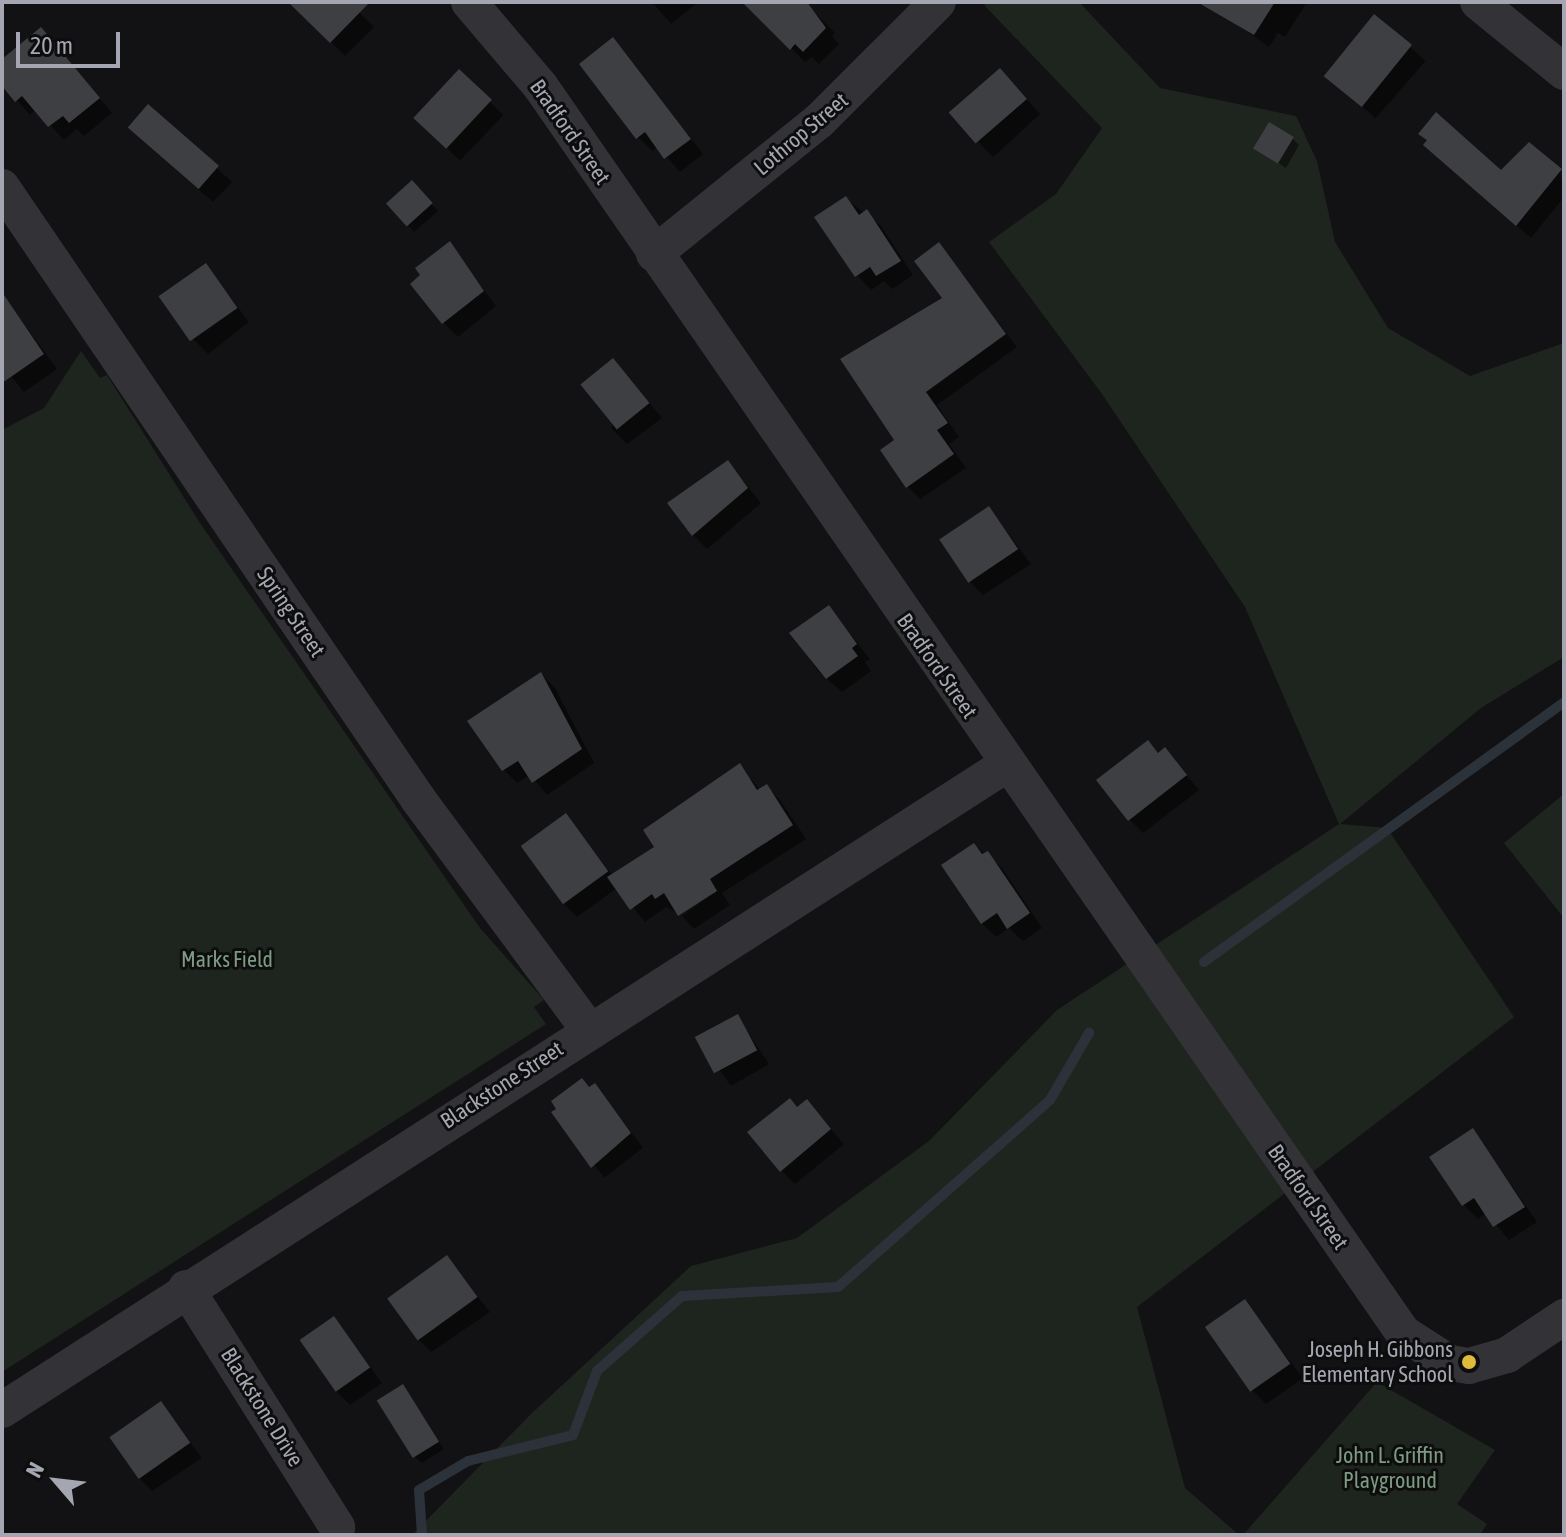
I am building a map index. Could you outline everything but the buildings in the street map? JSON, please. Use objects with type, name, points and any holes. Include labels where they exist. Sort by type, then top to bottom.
[{"type":"street","name":"Bradford Street","points":[[469,2],[541,87],[1006,765],[1403,1333],[1450,1363],[1469,1366],[1507,1355],[1564,1317]]},
{"type":"street","name":"Lothrop Street","points":[[654,254],[819,121],[938,2]]},
{"type":"street","points":[[1478,2],[1564,72]]},
{"type":"street","name":"Spring Street","points":[[2,187],[418,799],[589,1030]]},
{"type":"street","name":"Blackstone Street","points":[[2,1410],[186,1288],[1006,765]]},
{"type":"street","name":"Blackstone Drive","points":[[186,1288],[337,1527]]},
{"type":"green space","points":[[987,2],[1079,2],[1160,88],[1296,116],[1317,161],[1335,242],[1388,328],[1470,376],[1564,343],[1564,657],[1481,708],[1340,824],[1387,828],[1514,1017],[1137,1307],[1185,1488],[1239,1535],[412,1535],[531,1414],[691,1266],[797,1238],[929,1141],[1057,1010],[1339,824],[1245,607],[1102,394],[989,242],[1056,194],[1102,128],[984,5]]},
{"type":"green space","name":"Marks Field","points":[[81,351],[100,378],[107,375],[200,523],[480,928],[544,1000],[534,1007],[546,1024],[2,1372],[2,430],[44,408]]},
{"type":"green space","points":[[1564,794],[1564,918],[1504,843]]},
{"type":"green space","name":"John L. Griffin Playground","points":[[1377,1382],[1495,1450],[1457,1504],[1487,1524],[1480,1535],[1243,1535]]},
{"type":"waterway","points":[[1204,962],[1564,702]]},
{"type":"waterway","points":[[422,1535],[419,1490],[468,1461],[573,1435],[597,1371],[682,1296],[838,1287],[1050,1100],[1089,1033]]},
{"type":"place","name":"Joseph H. Gibbons Elementary School","points":[[1469,1362]]}]
